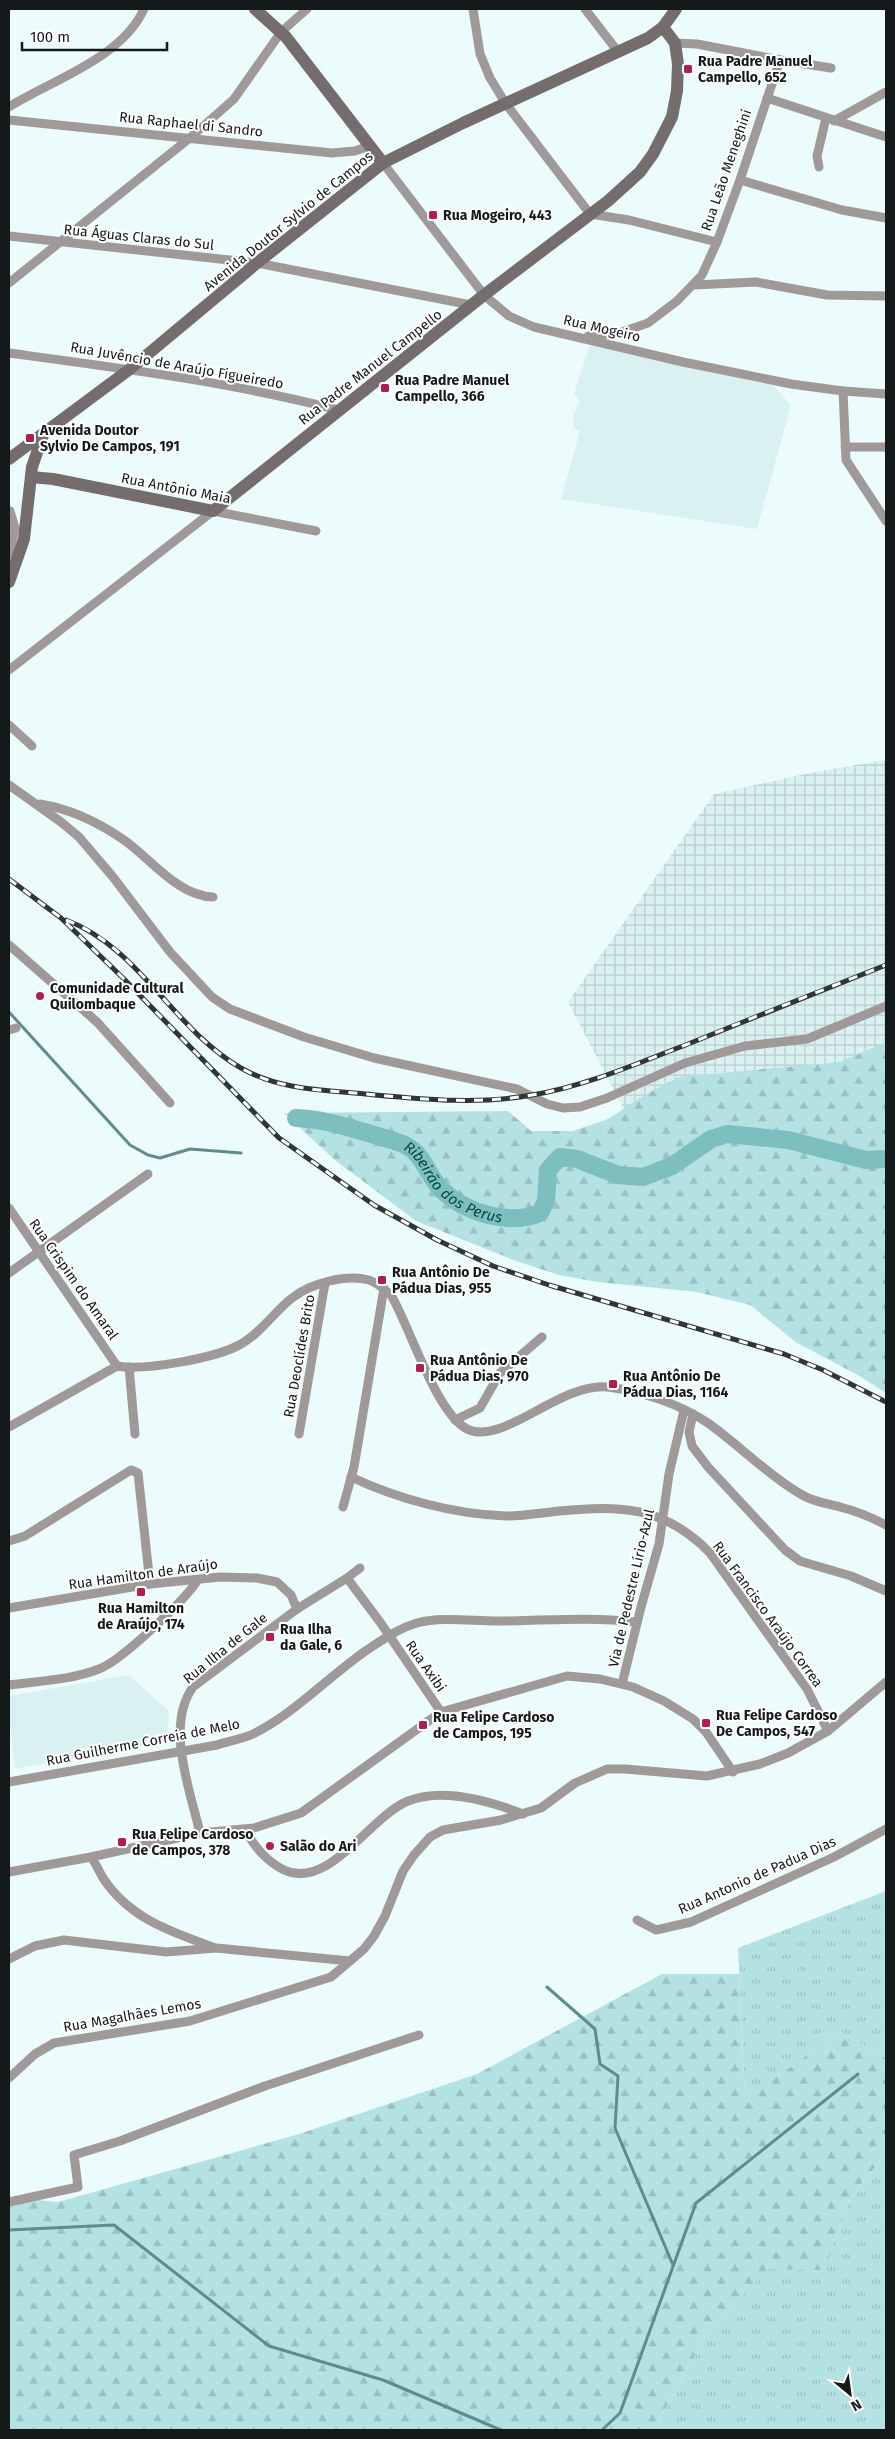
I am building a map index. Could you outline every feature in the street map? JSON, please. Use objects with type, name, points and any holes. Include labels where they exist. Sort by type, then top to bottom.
[{"type":"main road","points":[[255,9],[280,32],[383,163]]},
{"type":"main road","name":"Avenida Doutor Sylvio de Campos","points":[[9,459],[130,368],[257,263],[383,163],[648,38],[663,27],[676,9]]},
{"type":"main road","points":[[663,27],[675,43]]},
{"type":"main road","name":"Rua Padre Manuel Campello","points":[[213,511],[471,305],[626,187],[653,154],[672,117],[678,91],[678,64],[675,43]]},
{"type":"main road","points":[[9,582],[23,541],[36,450],[43,435]]},
{"type":"main road","name":"Rua Antônio Maia","points":[[31,477],[53,479],[213,511]]},
{"type":"street","points":[[9,107],[83,66],[104,52],[131,30],[144,9]]},
{"type":"street","points":[[9,283],[192,137],[234,99],[280,32],[307,9]]},
{"type":"street","points":[[473,9],[483,64],[506,104],[590,214],[629,220],[718,242]]},
{"type":"street","points":[[585,9],[619,53]]},
{"type":"street","points":[[675,43],[697,44],[830,68]]},
{"type":"street","name":"Rua Leão Meneghini","points":[[582,337],[619,333],[637,328],[665,311],[694,285],[707,266],[718,242],[780,60]]},
{"type":"street","points":[[820,167],[816,156],[830,120],[886,92]]},
{"type":"street","points":[[767,98],[886,137]]},
{"type":"street","name":"Rua Raphael di Sandro","points":[[9,120],[192,137],[332,153],[355,151],[369,146]]},
{"type":"street","name":"Rua Mogeiro","points":[[383,163],[484,295],[509,316],[534,327],[683,362],[791,384],[843,391],[886,394]]},
{"type":"street","points":[[740,180],[842,210],[886,218]]},
{"type":"street","name":"Rua Águas Claras do Sul","points":[[9,236],[257,263],[471,305]]},
{"type":"street","points":[[694,285],[756,282],[826,295],[886,296]]},
{"type":"street","name":"Rua Juvêncio de Araújo Figueiredo","points":[[9,353],[130,368],[252,390],[339,410]]},
{"type":"street","points":[[843,391],[846,460],[850,469],[886,521]]},
{"type":"street","points":[[845,447],[886,448]]},
{"type":"street","points":[[9,555],[14,537],[14,522],[9,511],[20,511],[27,504]]},
{"type":"street","name":"Rua Antônio Maia","points":[[213,511],[316,531]]},
{"type":"street","name":"Rua Padre Manuel Campello","points":[[9,670],[213,511]]},
{"type":"street","points":[[9,725],[32,746]]},
{"type":"street","points":[[9,785],[37,804],[78,837],[113,877],[170,952],[212,997],[230,1009],[304,1037],[374,1058],[517,1089],[546,1104],[563,1108],[580,1107],[607,1098],[685,1063],[745,1046],[807,1039],[886,1006]]},
{"type":"street","points":[[37,804],[60,808],[85,817],[124,840],[183,887],[195,894],[213,897]]},
{"type":"street","points":[[9,944],[97,1022],[170,1103]]},
{"type":"street","points":[[9,1273],[148,1174]]},
{"type":"street","name":"Rua Crispim do Amaral","points":[[9,1208],[117,1366]]},
{"type":"street","points":[[9,1427],[117,1366],[128,1367],[190,1359],[228,1350],[253,1336],[292,1298],[325,1283],[358,1279],[370,1280],[384,1288],[396,1304],[435,1389],[455,1420],[470,1430],[494,1432],[542,1406],[591,1387],[631,1392],[693,1414],[805,1496],[867,1516],[886,1525]]},
{"type":"street","name":"Rua Deoclídes Brito","points":[[299,1434],[325,1283]]},
{"type":"street","points":[[343,1507],[351,1477],[384,1288]]},
{"type":"street","points":[[455,1420],[480,1408],[500,1373],[542,1337]]},
{"type":"street","points":[[128,1367],[135,1434]]},
{"type":"street","name":"Via de Pedestre Lírio-Azul","points":[[622,1684],[659,1544],[671,1466],[684,1410]]},
{"type":"street","points":[[693,1414],[689,1432],[692,1446],[731,1493],[785,1550],[800,1561],[851,1576],[886,1590]]},
{"type":"street","points":[[9,1541],[26,1536],[131,1470],[138,1473],[150,1584]]},
{"type":"street","name":"Rua Francisco Araújo Correa","points":[[351,1477],[402,1496],[446,1509],[464,1512],[506,1516],[584,1509],[613,1509],[644,1512],[662,1518],[694,1537],[710,1553],[807,1689],[828,1731]]},
{"type":"street","name":"Rua Ilha de Gale","points":[[200,1832],[182,1751],[180,1727],[183,1709],[193,1687],[298,1609],[360,1568]]},
{"type":"street","name":"Rua Hamilton de Araújo","points":[[9,1608],[150,1584],[198,1581],[220,1577],[257,1578],[277,1582],[291,1595],[298,1609]]},
{"type":"street","name":"Rua Axibi","points":[[346,1578],[389,1636],[441,1712]]},
{"type":"street","points":[[9,1685],[76,1676],[106,1666],[152,1628],[190,1592],[198,1581]]},
{"type":"street","name":"Rua Guilherme Correia de Melo","points":[[9,1782],[217,1745],[254,1734],[300,1702],[365,1651],[389,1636],[417,1623],[448,1620],[504,1621],[589,1618],[637,1622]]},
{"type":"street","points":[[9,1872],[92,1857],[200,1832],[245,1830],[285,1819],[301,1812],[441,1712],[567,1676],[622,1684],[664,1701],[693,1719],[706,1732],[733,1772]]},
{"type":"street","name":"Rua Magalhães Lemos","points":[[9,2078],[34,2054],[54,2043],[190,2021],[328,1979],[350,1961],[374,1936],[385,1916],[403,1871],[418,1849],[430,1837],[443,1830],[524,1814],[541,1808],[588,1775],[607,1769],[707,1776],[733,1772],[788,1753],[828,1731],[886,1682]]},
{"type":"street","points":[[245,1830],[259,1851],[275,1866],[290,1873],[306,1874],[331,1863],[394,1808],[408,1801],[442,1796],[476,1800],[524,1814]]},
{"type":"street","name":"Rua Antonio de Padua Dias","points":[[637,1920],[656,1930],[691,1922],[825,1861],[886,1829]]},
{"type":"street","points":[[92,1857],[111,1888],[138,1916],[174,1933],[216,1948]]},
{"type":"street","points":[[9,1959],[35,1946],[64,1940],[166,1952],[216,1948],[350,1961]]},
{"type":"street","points":[[9,2202],[78,2187],[74,2155],[120,2141],[265,2086],[419,2035]]},
{"type":"shaded area","points":[[591,342],[773,386],[791,405],[757,529],[561,499],[580,431],[573,427],[573,416],[580,401],[574,394]]},
{"type":"shaded area","points":[[886,760],[886,1047],[642,1144],[568,1002],[714,794],[815,772]]},
{"type":"shaded area","points":[[128,1675],[169,1711],[167,1742],[15,1769],[9,1718],[9,1696]]},
{"type":"green space","points":[[886,1042],[886,1393],[858,1375],[797,1343],[750,1305],[697,1292],[598,1282],[559,1275],[516,1261],[416,1221],[335,1160],[284,1113],[508,1111],[531,1131],[573,1131],[608,1119],[643,1096],[679,1077],[840,1062]]},
{"type":"green space","points":[[886,1891],[886,2058],[840,2032],[745,2100],[738,1948]]},
{"type":"green space","points":[[662,1974],[739,1974],[745,2099],[840,2032],[886,2058],[886,2153],[849,2200],[825,2270],[768,2269],[707,2333],[653,2430],[9,2430],[9,2197],[58,2202],[299,2134],[477,2074]]},
{"type":"green space","points":[[886,2153],[886,2430],[653,2430],[707,2333],[768,2268],[825,2269],[849,2200]]},
{"type":"waterway","name":"Ribeirão dos Perus","points":[[9,1012],[130,1145],[148,1155],[160,1158],[190,1149],[241,1153]]},
{"type":"waterway","name":"Ribeirão dos Perus","points":[[296,1118],[337,1124],[404,1144],[418,1155],[433,1179],[452,1198],[475,1211],[502,1218],[528,1217],[540,1213],[546,1201],[548,1170],[560,1157],[577,1159],[618,1175],[643,1177],[672,1166],[711,1139],[727,1134],[788,1140],[866,1160],[886,1159]]},
{"type":"waterway","points":[[547,1987],[595,2029],[600,2064],[618,2076],[615,2128],[673,2265]]},
{"type":"waterway","points":[[602,2430],[620,2413],[696,2203],[858,2074]]},
{"type":"waterway","points":[[9,2230],[114,2225],[269,2346],[383,2380],[501,2430]]},
{"type":"railway","points":[[9,879],[61,918],[123,978],[279,1138],[374,1205],[437,1240],[493,1266],[549,1285],[784,1354],[823,1370],[886,1402]]},
{"type":"railway","points":[[66,920],[92,933],[115,949],[195,1032],[217,1052],[241,1068],[270,1081],[302,1088],[428,1099],[491,1100],[532,1095],[572,1086],[650,1059],[886,965]]},
{"type":"place","name":"Rua Padre Manuel Campello, 652","points":[[688,69]]},
{"type":"place","name":"Rua Mogeiro, 443","points":[[433,215]]},
{"type":"place","name":"Rua Padre Manuel Campello, 366","points":[[385,388]]},
{"type":"place","name":"Avenida Doutor Sylvio De Campos, 191","points":[[30,438]]},
{"type":"place","name":"Comunidade Cultural Quilombaque","points":[[40,996]]},
{"type":"place","name":"Rua Antônio De Pádua Dias, 955","points":[[382,1280]]},
{"type":"place","name":"Rua Antônio De Pádua Dias, 970","points":[[420,1368]]},
{"type":"place","name":"Rua Antônio De Pádua Dias, 1164","points":[[613,1384]]},
{"type":"place","name":"Rua Hamilton de Araújo, 174","points":[[141,1592]]},
{"type":"place","name":"Rua Ilha da Gale, 6","points":[[270,1637]]},
{"type":"place","name":"Rua Felipe Cardoso De Campos, 547","points":[[706,1723]]},
{"type":"place","name":"Rua Felipe Cardoso de Campos, 195","points":[[423,1725]]},
{"type":"place","name":"Rua Felipe Cardoso de Campos, 378","points":[[122,1842]]},
{"type":"place","name":"Salão do Ari","points":[[270,1846]]}]
